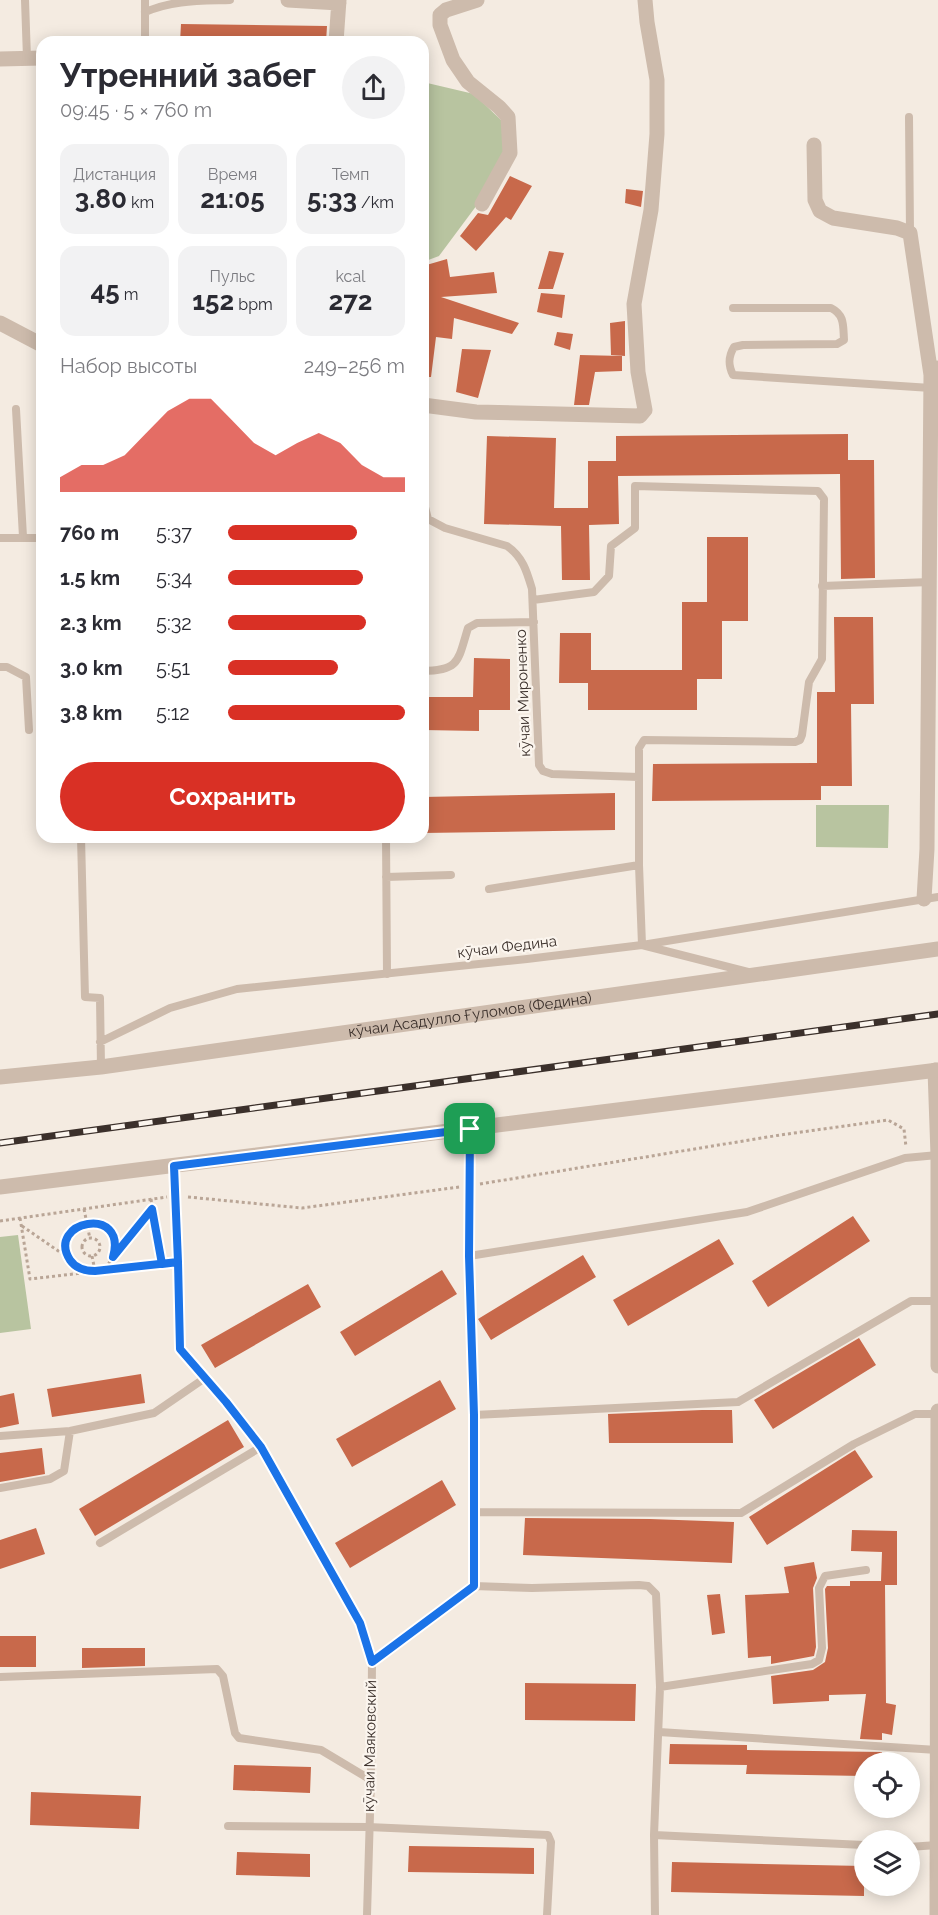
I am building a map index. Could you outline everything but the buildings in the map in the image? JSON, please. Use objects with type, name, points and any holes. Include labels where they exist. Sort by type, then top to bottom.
[{"type":"street","points":[[288,0],[339,2],[336,36]]},
{"type":"street","points":[[477,0],[446,10],[440,15],[440,25],[453,60],[468,82],[499,107],[507,117],[510,153],[482,204]]},
{"type":"street","points":[[429,406],[476,412],[614,417],[640,416],[645,410],[638,372],[634,304],[651,210],[657,134],[657,80],[645,0]]},
{"type":"street","points":[[0,59],[34,58]]},
{"type":"street","points":[[814,145],[815,200],[820,211],[833,218],[897,228],[910,233],[934,377],[927,849],[931,898]]},
{"type":"street","points":[[0,323],[36,342]]},
{"type":"street","name":"кӯчаи Асадулло Ғуломов (Федина)","points":[[0,1077],[101,1067],[938,949]]},
{"type":"street","points":[[0,1187],[937,1070],[938,1366]]},
{"type":"street","points":[[937,1915],[938,1412]]},
{"type":"lane","points":[[25,0],[34,58]]},
{"type":"lane","points":[[145,0],[145,36]]},
{"type":"lane","points":[[145,12],[160,4],[173,1],[230,0]]},
{"type":"lane","points":[[909,117],[910,233]]},
{"type":"lane","points":[[732,308],[831,308],[843,319],[844,340],[837,344],[734,347],[729,355],[733,375],[934,377]]},
{"type":"lane","points":[[16,409],[23,537]]},
{"type":"lane","points":[[533,600],[594,592],[609,576],[611,546],[635,528],[635,486],[818,491],[824,499],[822,659],[809,682],[800,740],[795,742],[644,740],[639,748],[642,945],[759,974]]},
{"type":"lane","name":"кӯчаи Мироненко","points":[[429,520],[445,528],[507,546],[524,562],[532,589],[539,765],[543,771],[552,774],[639,777]]},
{"type":"lane","points":[[0,538],[36,538]]},
{"type":"lane","points":[[822,586],[930,582]]},
{"type":"lane","points":[[429,671],[450,668],[459,658],[468,628],[477,623],[534,622]]},
{"type":"lane","points":[[0,667],[7,667],[26,677],[29,729]]},
{"type":"lane","points":[[81,843],[85,997],[100,998],[101,1067]]},
{"type":"lane","points":[[386,843],[387,974]]},
{"type":"lane","points":[[489,889],[639,865]]},
{"type":"lane","points":[[386,877],[452,875]]},
{"type":"lane","name":"кӯчаи Федина","points":[[100,1042],[170,1008],[237,989],[642,945],[931,898]]},
{"type":"lane","points":[[470,1129],[469,1256],[474,1415],[474,1586]]},
{"type":"lane","points":[[469,1256],[747,1212],[905,1158],[938,1155]]},
{"type":"lane","name":"кӯчаи Маяковский","points":[[174,1166],[180,1349],[261,1447],[360,1623],[372,1662],[366,1915]]},
{"type":"lane","points":[[474,1415],[738,1402],[911,1301],[938,1301]]},
{"type":"lane","points":[[0,1436],[70,1431],[154,1413],[205,1378]]},
{"type":"lane","points":[[474,1512],[741,1513],[854,1444],[915,1414],[938,1412]]},
{"type":"lane","points":[[0,1488],[50,1479],[64,1471],[70,1431]]},
{"type":"lane","points":[[100,1543],[261,1447]]},
{"type":"lane","points":[[660,1687],[812,1664],[819,1660],[822,1648],[819,1588],[822,1581],[825,1576],[866,1570]]},
{"type":"lane","points":[[372,1662],[474,1586],[532,1588],[639,1585],[648,1586],[657,1594],[660,1687],[654,1835],[655,1915]]},
{"type":"lane","points":[[0,1677],[217,1669],[223,1676],[235,1733],[239,1738],[321,1750],[371,1779]]},
{"type":"lane","points":[[659,1732],[937,1750]]},
{"type":"lane","points":[[228,1826],[368,1827],[548,1835],[551,1842],[547,1915]]},
{"type":"lane","points":[[654,1835],[854,1845]]},
{"type":"lane","points":[[920,1846],[937,1845]]},
{"type":"path","points":[[151,1199],[162,1264]]},
{"type":"path","points":[[84,1209],[90,1239]]},
{"type":"path","points":[[22,1226],[80,1269],[95,1271],[102,1268],[113,1257],[152,1209]]},
{"type":"path","points":[[20,1218],[30,1279],[178,1262]]},
{"type":"path","points":[[69,1259],[66,1244],[68,1236],[79,1226],[87,1223],[101,1225],[112,1235],[115,1250],[113,1257]]},
{"type":"path","points":[[90,1239],[98,1242],[100,1246],[97,1254],[92,1256],[88,1256],[82,1249],[86,1240],[90,1239]]},
{"type":"path","points":[[92,1256],[95,1271]]},
{"type":"green space","points":[[429,83],[474,94],[505,124],[503,170],[439,256],[429,260]]},
{"type":"green space","points":[[816,805],[889,805],[888,848],[816,847]]},
{"type":"green space","points":[[18,1235],[31,1329],[0,1333],[0,1237]]},
{"type":"railway","points":[[0,1143],[938,1014]]},
{"type":"route","points":[[470,1129],[174,1166],[178,1262],[162,1264],[95,1271],[87,1271],[80,1269],[69,1259],[66,1244],[73,1230],[87,1223],[94,1223],[108,1229],[112,1235],[115,1242],[113,1257],[152,1209],[162,1264],[178,1262],[180,1349],[261,1447],[360,1623],[372,1662],[474,1586],[474,1415],[469,1256],[470,1129]]}]
